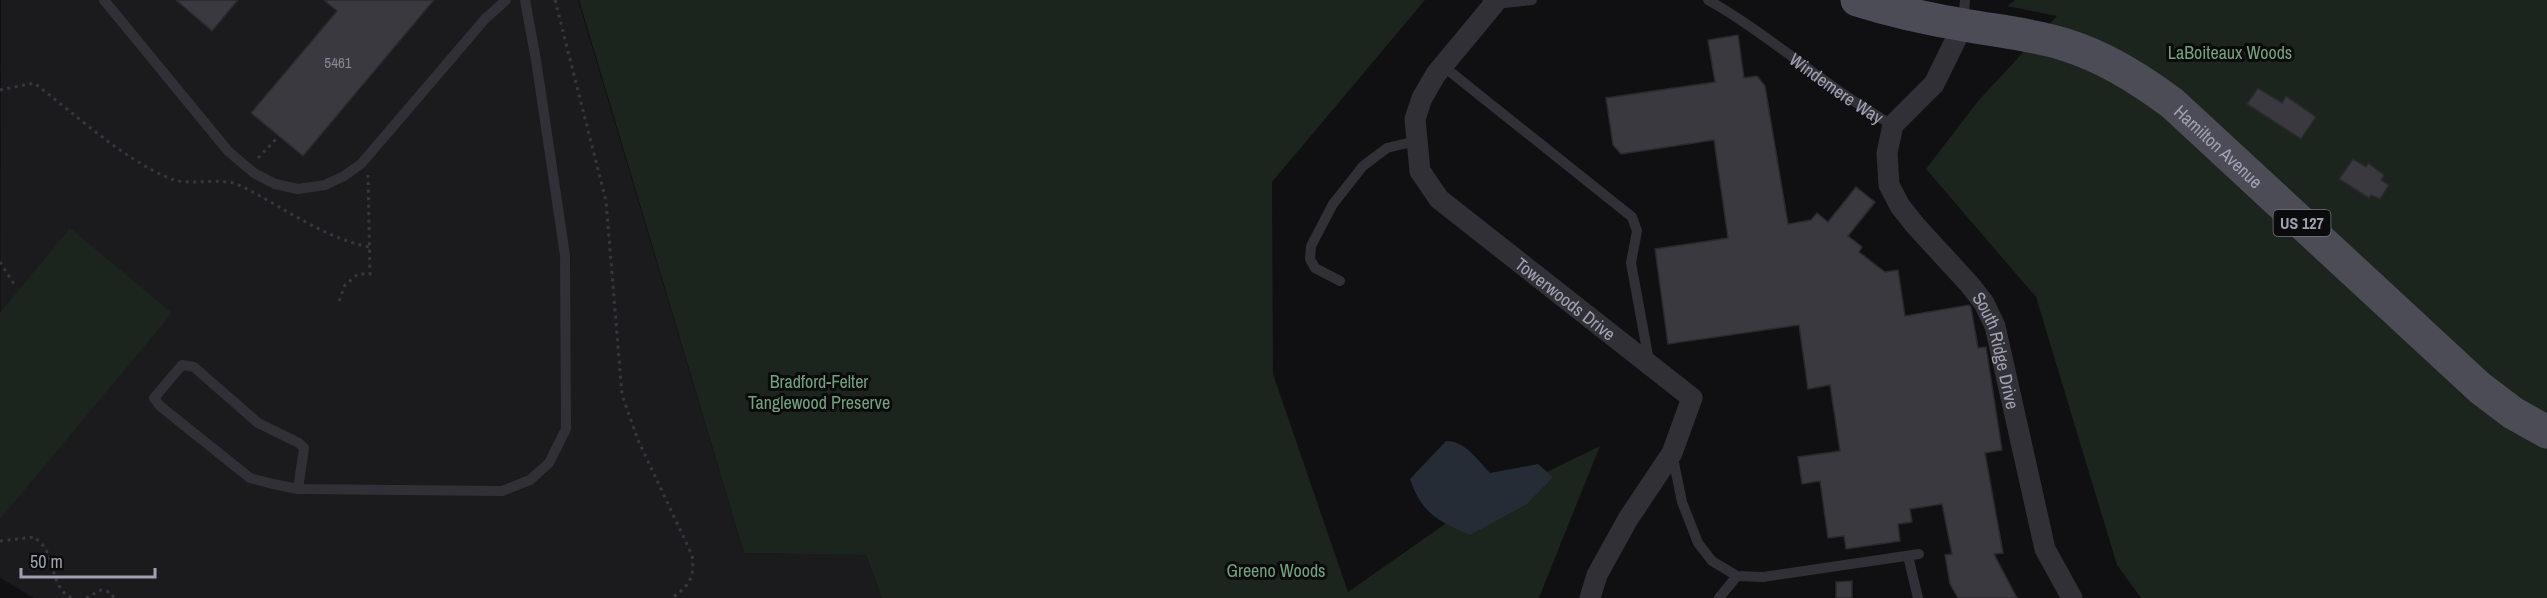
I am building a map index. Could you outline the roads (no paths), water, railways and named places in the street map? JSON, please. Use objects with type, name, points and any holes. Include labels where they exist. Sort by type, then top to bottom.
[{"type":"main road","name":"Hamilton Avenue","points":[[1857,0],[1964,12],[2023,34],[2063,44],[2102,59],[2138,78],[2172,103],[2480,388],[2513,413],[2547,432]]},
{"type":"street","name":"Towerwoods Drive","points":[[1494,2],[1443,66],[1422,98],[1415,119],[1420,171],[1439,199],[1692,398],[1672,453],[1628,519],[1597,576],[1590,598]]},
{"type":"street","name":"Windemere Way","points":[[1893,125],[1934,84],[1964,12]]},
{"type":"street","name":"South Ridge Drive","points":[[1893,125],[1887,153],[1889,185],[1900,206],[1915,225],[1984,303],[1995,326],[2045,549],[2072,598]]},
{"type":"lane","points":[[104,0],[185,102],[228,151],[248,168],[275,184],[298,189],[325,185],[361,164],[485,19],[506,0]]},
{"type":"lane","points":[[298,489],[304,448],[299,443],[258,423],[194,367],[182,365],[154,398],[160,406],[250,478],[298,489],[502,491],[530,480],[549,464],[566,429],[565,255],[525,0]]},
{"type":"lane","points":[[1494,2],[1532,0]]},
{"type":"lane","name":"Windemere Way","points":[[1708,0],[1740,18],[1867,111],[1893,125]]},
{"type":"lane","points":[[1443,66],[1632,218],[1637,231],[1631,263],[1649,364]]},
{"type":"lane","points":[[1340,280],[1316,268],[1310,259],[1311,246],[1333,204],[1363,166],[1387,148],[1416,141]]},
{"type":"lane","points":[[1672,453],[1682,502],[1698,543],[1712,561],[1737,576],[1763,577],[1914,555],[1918,598]]},
{"type":"lane","points":[[1719,598],[1737,576]]},
{"type":"park label","name":"LaBoiteaux Woods","points":[[2230,52]]},
{"type":"park label","name":"Bradford-Felter Tanglewood Preserve","points":[[819,391]]},
{"type":"park label","name":"Greeno Woods","points":[[1276,570]]}]
